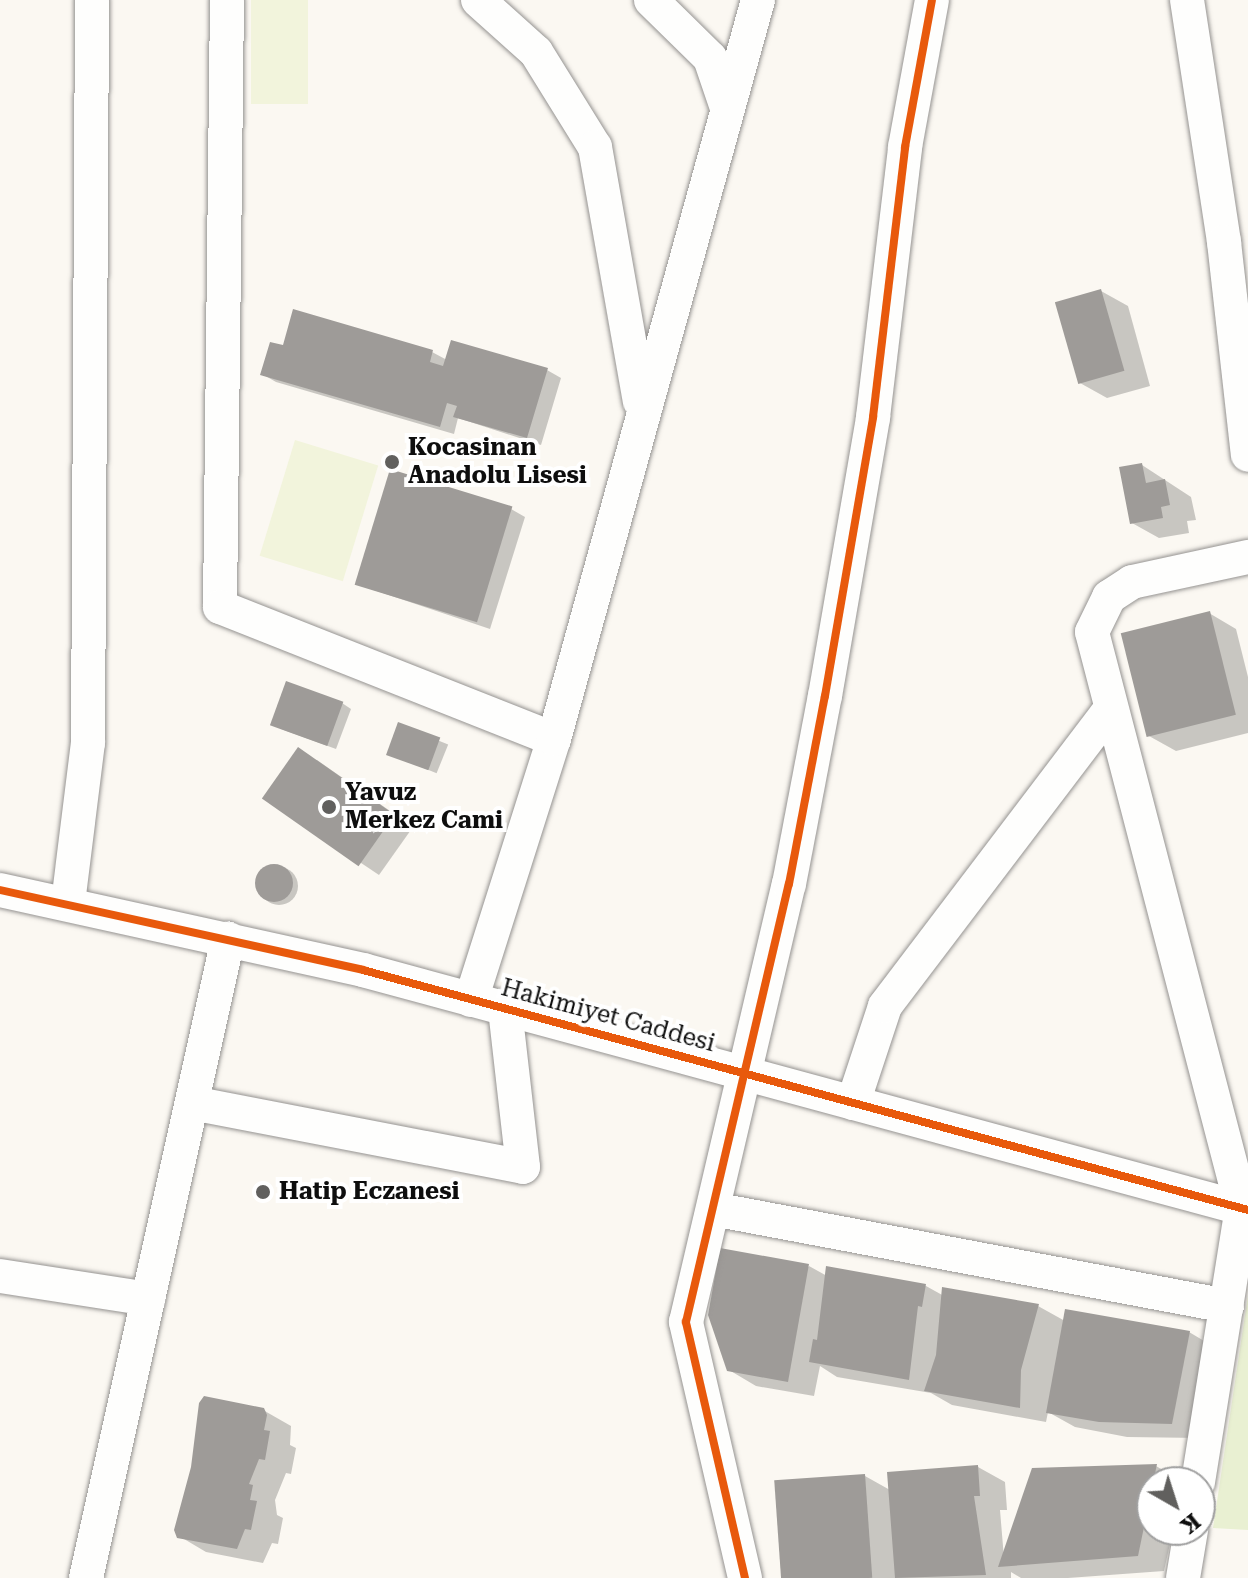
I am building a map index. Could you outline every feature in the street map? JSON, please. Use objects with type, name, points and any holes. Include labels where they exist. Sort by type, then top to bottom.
[{"type":"street","points":[[68,903],[88,743],[92,0]]},
{"type":"street","points":[[227,0],[220,607],[554,739]]},
{"type":"street","points":[[478,0],[536,52],[595,147],[642,411]]},
{"type":"street","points":[[651,0],[710,58],[727,108]]},
{"type":"street","points":[[471,1000],[554,739],[642,411],[758,0]]},
{"type":"street","points":[[745,1578],[686,1322],[789,884],[836,634],[873,417],[905,147],[932,0]]},
{"type":"street","points":[[1187,0],[1224,242],[1248,455]]},
{"type":"street","points":[[1201,1466],[1245,1209],[1092,645],[1095,619],[1109,597],[1132,582],[1248,557]]},
{"type":"street","points":[[853,1103],[885,1006],[1109,711]]},
{"type":"street","name":"Hakimiyet Caddesi","points":[[0,890],[228,939],[471,1000],[1245,1209]]},
{"type":"street","points":[[86,1578],[228,939]]},
{"type":"street","points":[[192,1103],[523,1167],[505,1009]]},
{"type":"street","points":[[713,1209],[1227,1306]]},
{"type":"street","points":[[0,1276],[148,1299]]},
{"type":"street","points":[[1183,1578],[1188,1546]]},
{"type":"green space","points":[[251,0],[308,0],[308,104],[251,104]]},
{"type":"green space","points":[[295,440],[378,465],[343,581],[260,556]]},
{"type":"green space","points":[[1248,1295],[1248,1530],[1216,1528],[1216,1508]]},
{"type":"building","points":[[1101,289],[1124,371],[1078,384],[1055,302]]},
{"type":"building","points":[[293,309],[433,350],[430,362],[443,366],[451,340],[548,368],[527,438],[453,417],[457,406],[447,403],[440,427],[260,375],[270,342],[283,345]]},
{"type":"building","points":[[1142,463],[1146,483],[1165,479],[1170,505],[1161,507],[1163,518],[1130,524],[1119,467]]},
{"type":"building","points":[[390,469],[512,506],[477,622],[355,585]]},
{"type":"building","points":[[1210,611],[1236,715],[1147,737],[1121,633]]},
{"type":"building","points":[[286,681],[343,702],[327,746],[270,725]]},
{"type":"building","points":[[398,722],[440,737],[428,770],[386,755]]},
{"type":"building","name":"Yavuz Merkez Cami","points":[[298,747],[395,815],[359,866],[262,799]]},
{"type":"building","points":[[274,864],[287,870],[293,883],[287,896],[274,902],[261,896],[255,883],[261,870]]},
{"type":"building","points":[[720,1248],[809,1264],[788,1382],[727,1371],[708,1315]]},
{"type":"building","points":[[826,1266],[926,1284],[922,1307],[918,1306],[909,1380],[809,1362],[813,1339],[817,1340]]},
{"type":"building","points":[[942,1287],[1039,1304],[1021,1370],[1020,1408],[924,1391],[936,1355]]},
{"type":"building","points":[[1065,1309],[1190,1331],[1172,1424],[1099,1422],[1046,1413]]},
{"type":"building","points":[[204,1396],[264,1408],[267,1415],[264,1430],[270,1431],[265,1460],[259,1459],[249,1484],[253,1485],[250,1500],[257,1501],[251,1530],[245,1529],[237,1549],[177,1538],[174,1530],[191,1467],[199,1403]]},
{"type":"building","points":[[1157,1464],[1136,1466],[1138,1556],[998,1567],[1032,1468]]},
{"type":"building","points":[[978,1465],[980,1496],[974,1496],[986,1575],[895,1578],[887,1472]]},
{"type":"building","points":[[865,1474],[872,1578],[781,1578],[774,1480]]},
{"type":"cycle path","points":[[745,1578],[686,1322],[789,884],[825,696],[873,417],[905,147],[932,0]]},
{"type":"cycle path","points":[[0,890],[363,970],[1248,1210]]},
{"type":"place","name":"Kocasinan Anadolu Lisesi","points":[[392,462]]},
{"type":"place","name":"Yavuz Merkez Cami","points":[[329,807]]},
{"type":"place","name":"Hatip Eczanesi","points":[[263,1192]]}]
